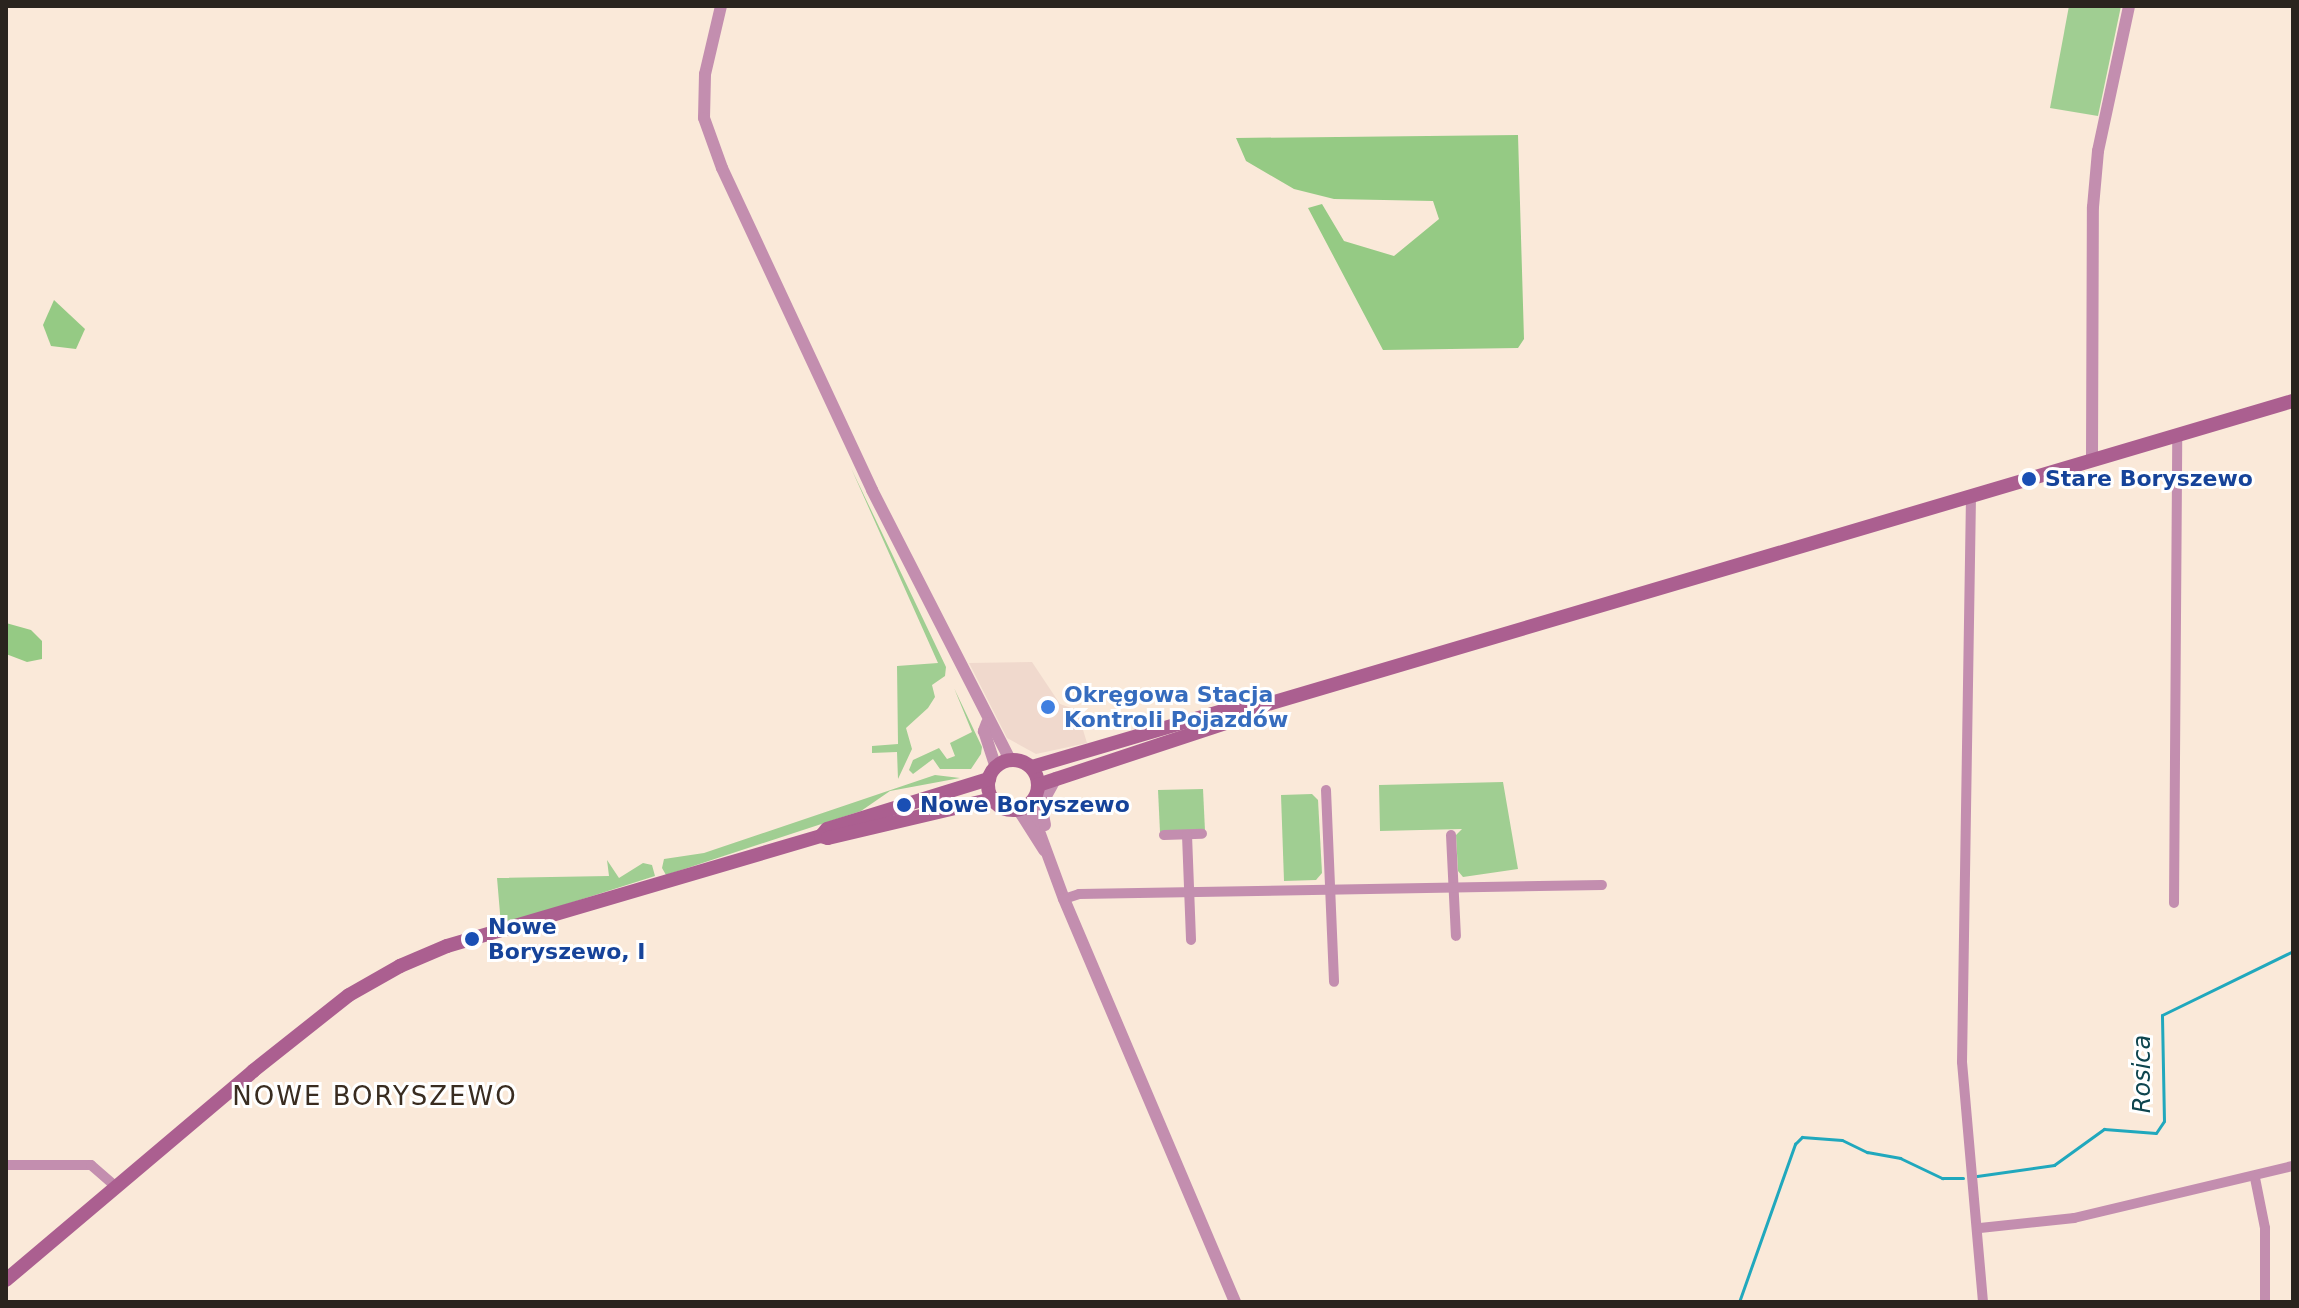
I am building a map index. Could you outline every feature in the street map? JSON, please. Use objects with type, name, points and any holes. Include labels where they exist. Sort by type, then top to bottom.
[{"type":"main road","points":[[821,836],[827,829],[998,768],[1032,767],[1229,709],[1251,709],[2293,401]]},
{"type":"main road","points":[[6,1280],[115,1186],[349,995],[400,966],[460,943],[821,836],[828,838],[993,799],[1024,807],[1038,785],[1235,720],[1251,709]]},
{"type":"main road","points":[[1032,767],[1038,785]]},
{"type":"main road","points":[[993,799],[998,768]]},
{"type":"street","points":[[721,6],[705,74],[704,118],[722,168],[987,723],[998,768]]},
{"type":"street","points":[[2092,460],[2093,207],[2106,117],[2129,6]]},
{"type":"street","points":[[2174,903],[2177,436]]},
{"type":"street","points":[[1971,496],[1962,1062],[1973,1203],[1980,1228],[1983,1302]]},
{"type":"street","points":[[1056,778],[1041,805],[1047,848],[1064,899],[1235,1302]]},
{"type":"street","points":[[1326,790],[1334,982]]},
{"type":"street","points":[[1024,807],[1047,848]]},
{"type":"street","points":[[1164,835],[1202,834]]},
{"type":"street","points":[[1187,835],[1191,940]]},
{"type":"street","points":[[1451,835],[1456,936]]},
{"type":"street","points":[[1064,899],[1189,892],[1602,885]]},
{"type":"street","points":[[6,1165],[91,1165],[115,1186]]},
{"type":"street","points":[[1980,1228],[2074,1218],[2255,1178],[2293,1166]]},
{"type":"street","points":[[2255,1178],[2265,1228],[2265,1302]]},
{"type":"shaded area","points":[[1032,662],[1060,704],[1077,710],[1087,743],[1036,754],[1007,738],[969,663]]},
{"type":"green space","points":[[2069,6],[2121,6],[2098,116],[2050,108]]},
{"type":"green space","points":[[1518,135],[1524,339],[1518,348],[1383,350],[1308,208],[1322,204],[1344,241],[1394,256],[1439,219],[1433,201],[1334,199],[1294,189],[1246,161],[1236,138]]},
{"type":"green space","points":[[54,300],[85,329],[76,349],[51,346],[43,325]]},
{"type":"green space","points":[[851,468],[946,667],[945,676],[932,685],[935,697],[928,708],[906,728],[912,749],[898,779],[897,752],[872,753],[872,746],[898,744],[897,666],[938,663]]},
{"type":"green space","points":[[6,623],[31,630],[42,641],[42,659],[27,662],[6,654]]},
{"type":"green space","points":[[954,688],[982,747],[981,754],[971,769],[940,769],[933,759],[913,774],[909,770],[913,760],[939,748],[947,759],[955,756],[950,743],[972,732]]},
{"type":"green space","points":[[935,775],[960,778],[890,791],[861,811],[666,875],[662,868],[664,859],[704,853]]},
{"type":"green space","points":[[1503,782],[1518,869],[1463,877],[1458,871],[1456,835],[1462,829],[1380,831],[1379,785]]},
{"type":"green space","points":[[1203,789],[1205,831],[1160,832],[1158,790]]},
{"type":"green space","points":[[1312,794],[1318,800],[1322,873],[1316,880],[1284,881],[1281,795]]},
{"type":"green space","points":[[607,860],[619,878],[643,863],[652,865],[655,876],[501,925],[497,878],[609,876]]},
{"type":"waterway","name":"Rosica","points":[[1977,1176],[2054,1165],[2104,1129],[2156,1133],[2164,1121],[2162,1015],[2293,951]]},
{"type":"waterway","name":"Rosica","points":[[1739,1302],[1795,1144],[1802,1137],[1842,1140],[1867,1152],[1900,1158],[1942,1178],[1963,1178]]},
{"type":"place","name":"Stare Boryszewo","points":[[2029,479]]},
{"type":"place","name":"Okręgowa Stacja Kontroli Pojazdów","points":[[1048,707]]},
{"type":"place","name":"Nowe Boryszewo","points":[[904,805]]},
{"type":"place","name":"Nowe Boryszewo, I","points":[[472,939]]},
{"type":"district","name":"NOWE BORYSZEWO","points":[[375,1097]]}]
